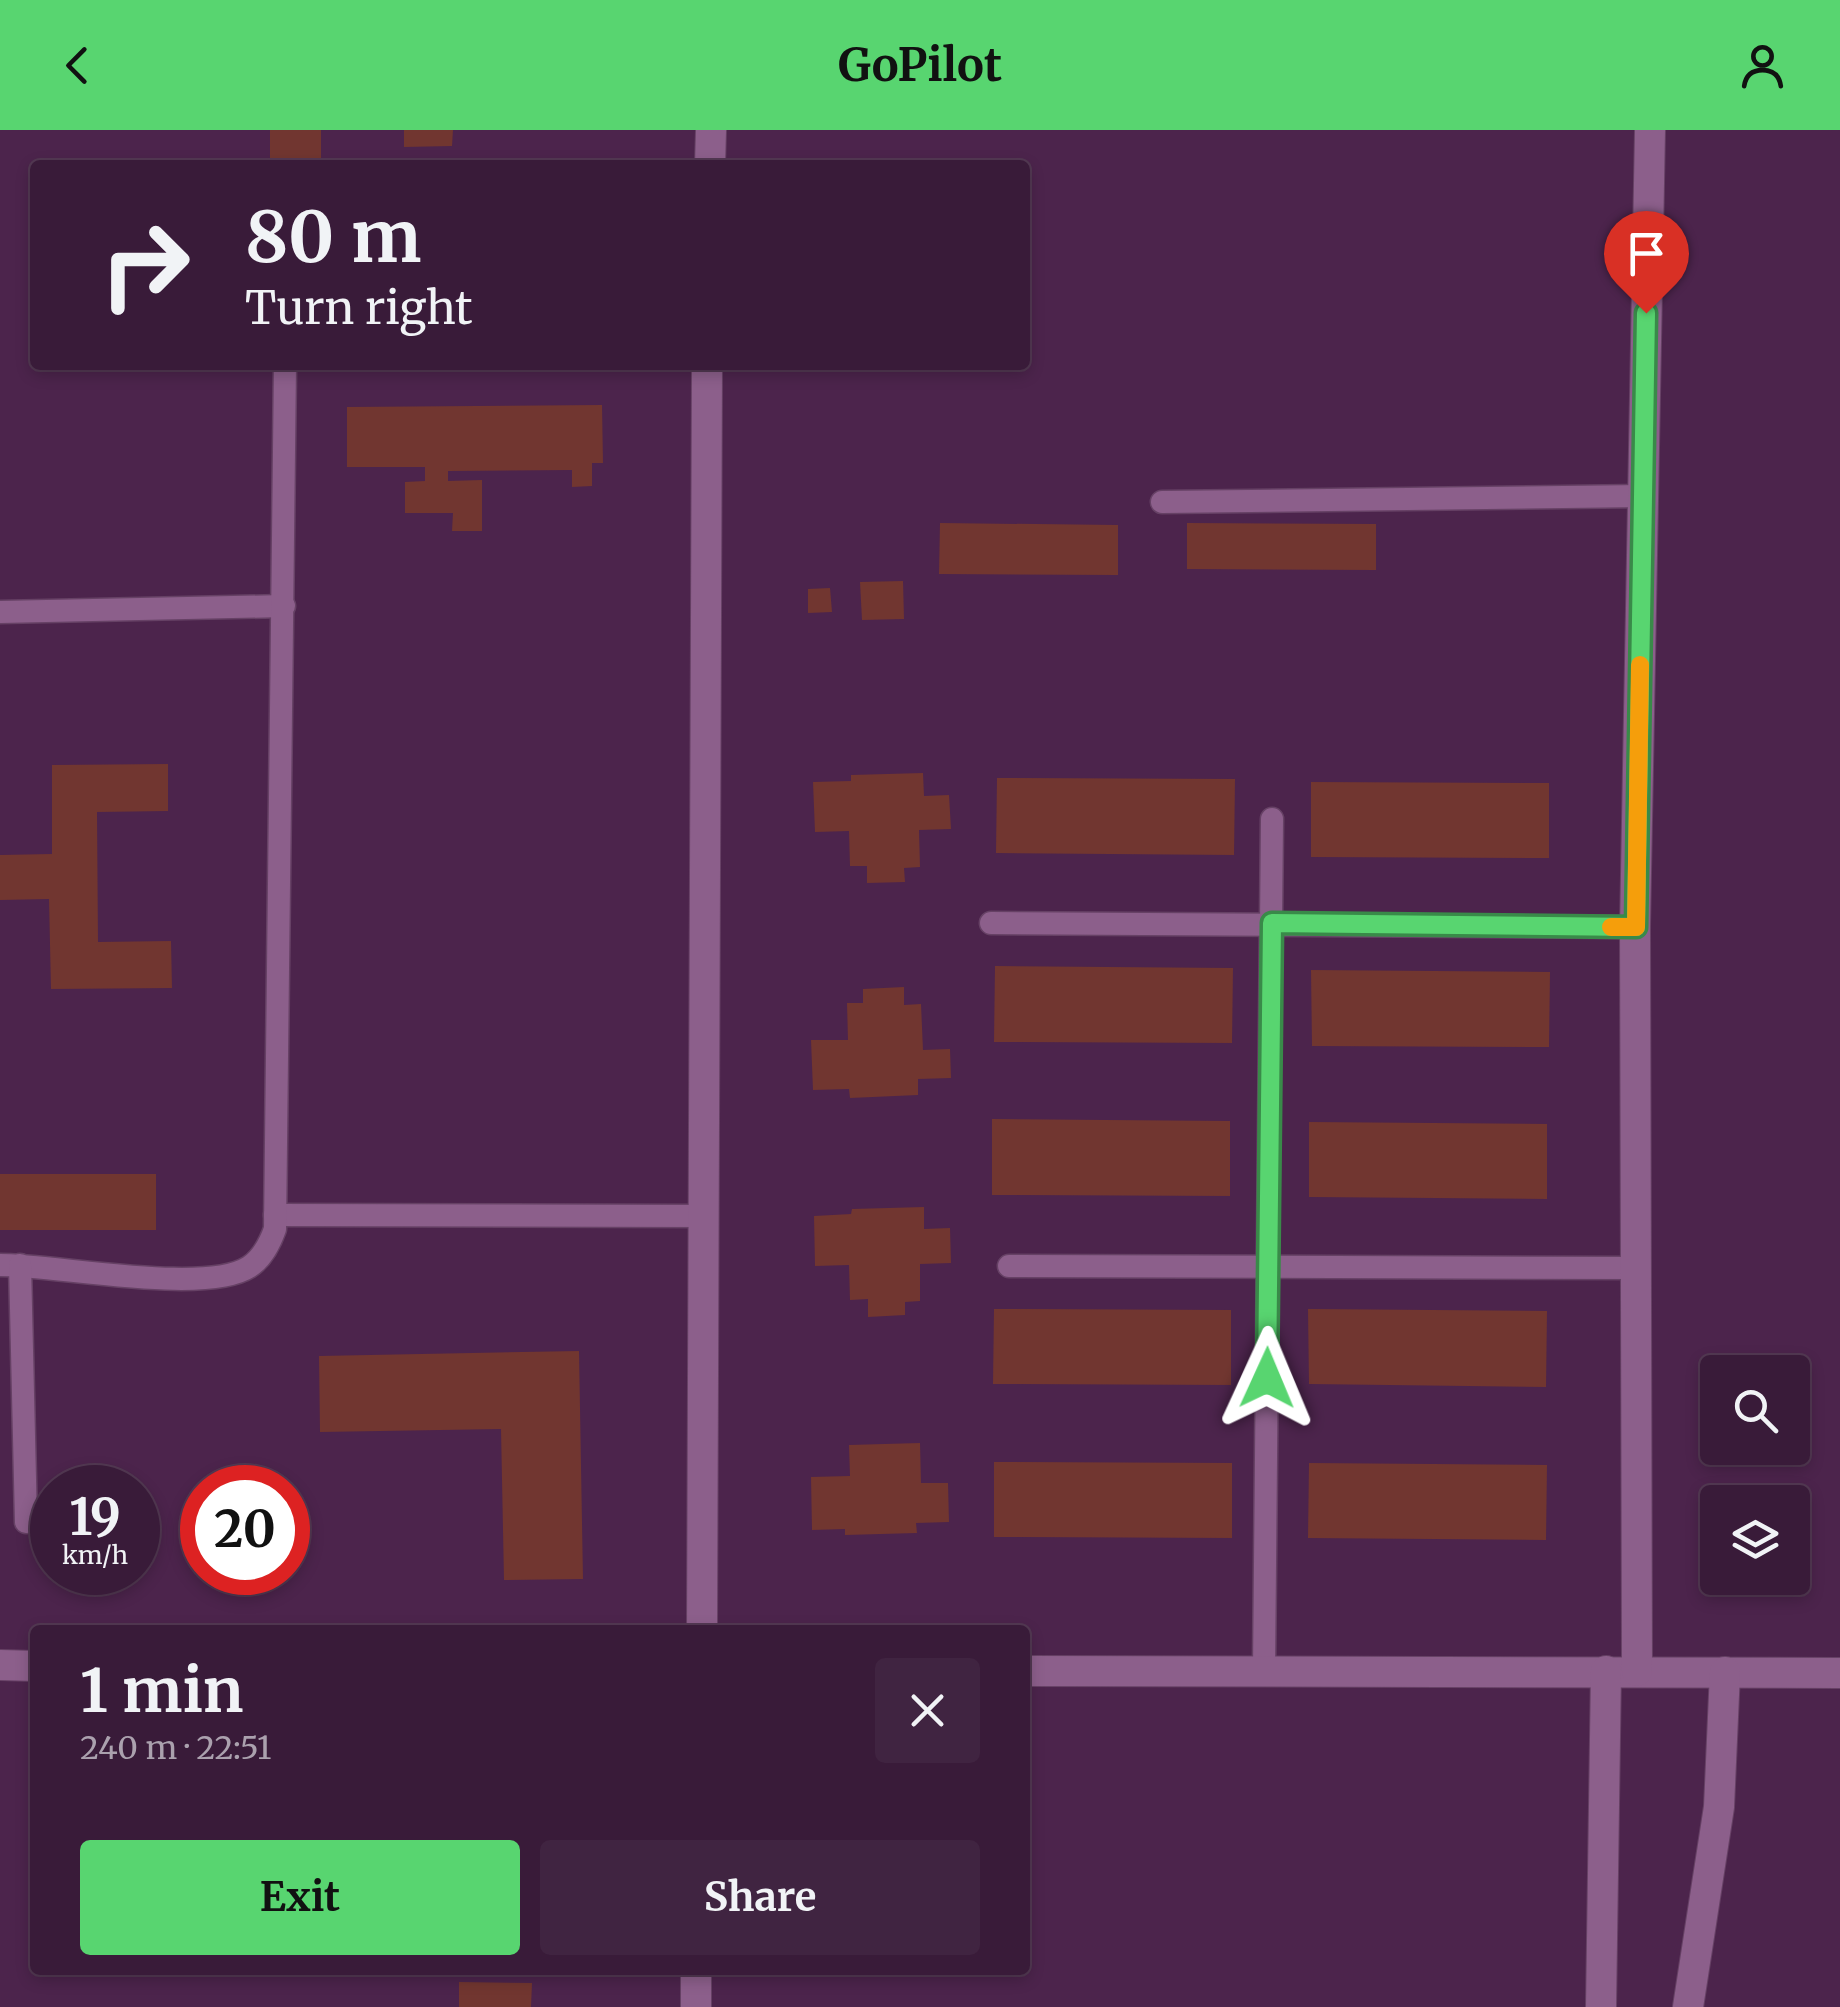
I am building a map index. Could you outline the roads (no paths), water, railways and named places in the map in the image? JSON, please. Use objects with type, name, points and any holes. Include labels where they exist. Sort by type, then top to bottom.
[{"type":"street","points":[[710,130],[710,160]]},
{"type":"street","points":[[1601,2007],[1622,1671],[1637,1268],[1636,927],[1650,130]]},
{"type":"street","points":[[702,1625],[707,370]]},
{"type":"street","points":[[0,1665],[30,1666]]},
{"type":"street","points":[[1030,1671],[1840,1673]]},
{"type":"street","points":[[1688,2007],[1719,1808],[1725,1672]]},
{"type":"street","points":[[696,1975],[696,2007]]},
{"type":"lane","points":[[26,1522],[10,1265],[207,1279],[248,1268],[269,1247],[275,1215],[285,370]]},
{"type":"lane","points":[[1162,502],[1643,496]]},
{"type":"lane","points":[[0,612],[284,606]]},
{"type":"lane","points":[[1264,1670],[1272,819]]},
{"type":"lane","points":[[991,923],[1636,927]]},
{"type":"lane","points":[[275,1215],[656,1219],[704,1216]]},
{"type":"lane","points":[[1009,1266],[1637,1268]]}]
